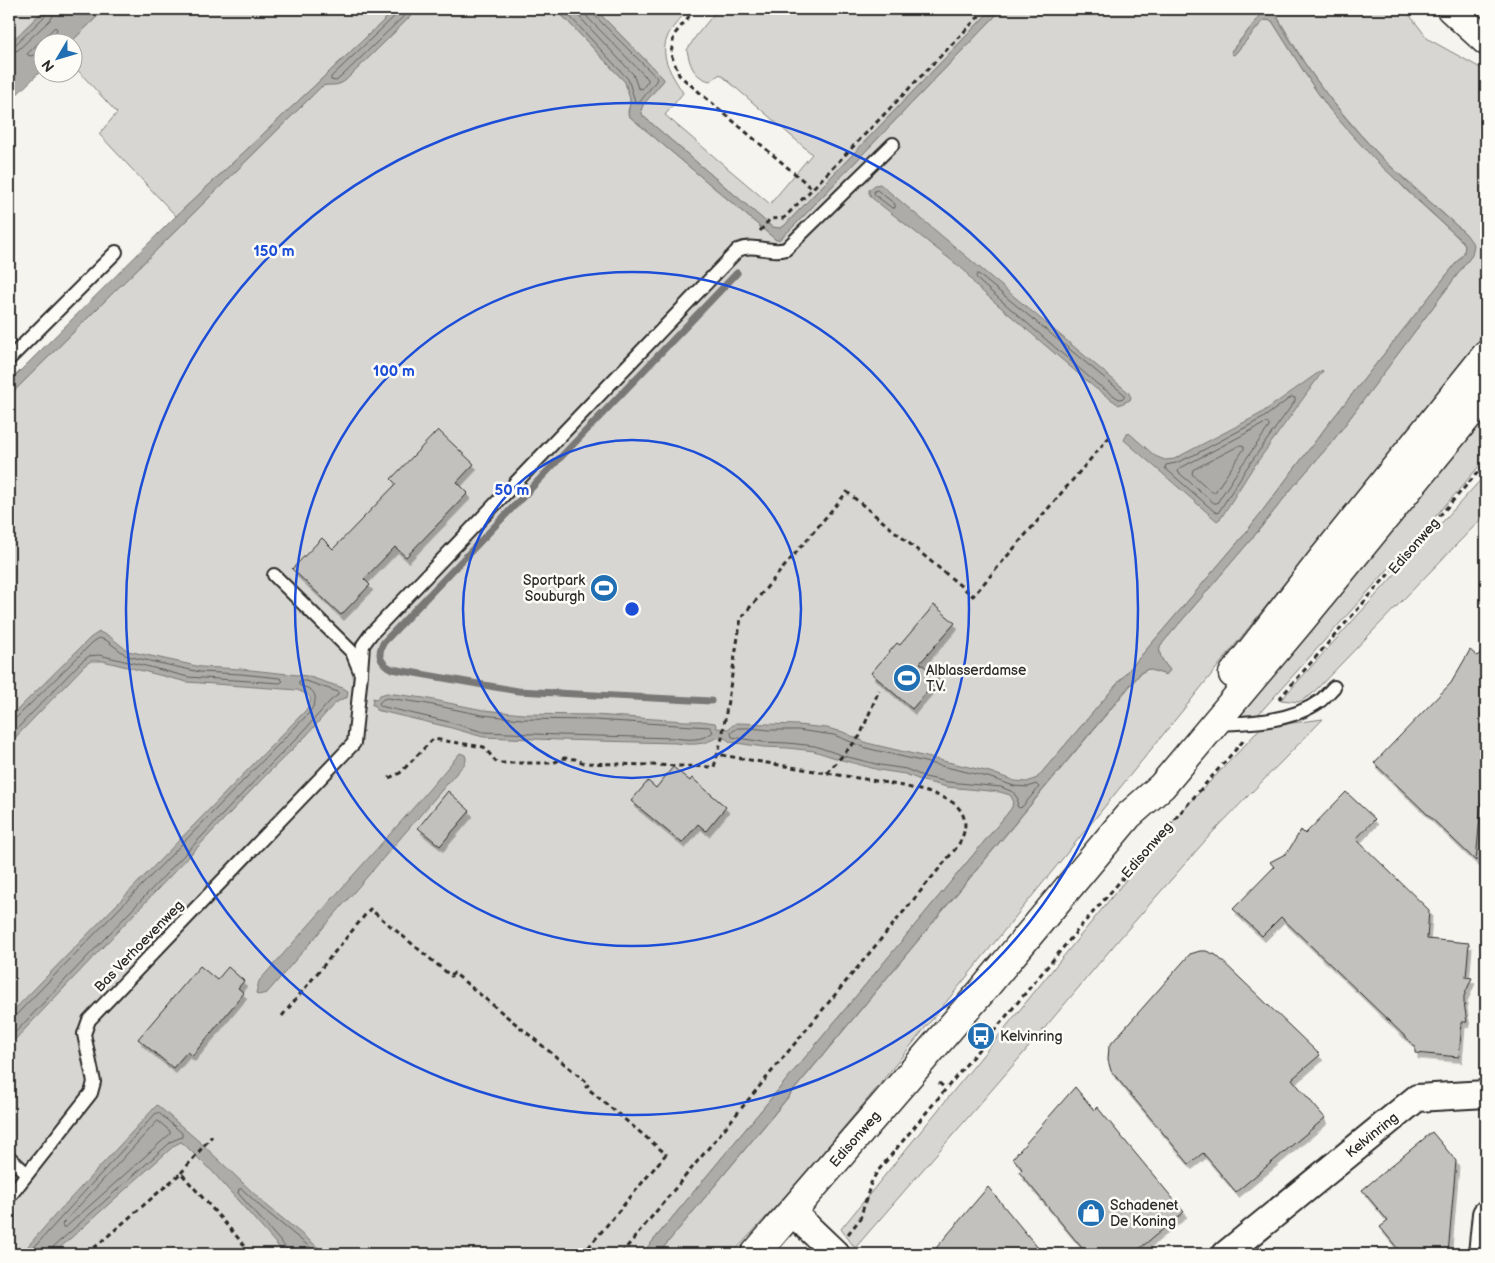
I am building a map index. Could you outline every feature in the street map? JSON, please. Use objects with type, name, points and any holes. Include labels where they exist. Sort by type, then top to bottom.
[{"type":"main road","points":[[1452,9],[1486,41]]},
{"type":"main road","name":"Edisonweg","points":[[755,1254],[982,991],[1128,816],[1150,780],[1322,558],[1486,355]]},
{"type":"main road","name":"Edisonweg","points":[[1128,816],[1162,786],[1486,394]]},
{"type":"street","name":"Kelvinring","points":[[1226,1254],[1417,1098],[1486,1094]]},
{"type":"street","points":[[792,1212],[835,1253]]},
{"type":"street","points":[[1482,1254],[1486,1214]]},
{"type":"lane","points":[[361,674],[363,645],[370,634],[738,250],[752,247],[779,251],[786,249],[893,144]]},
{"type":"lane","points":[[9,359],[116,252]]},
{"type":"lane","points":[[274,575],[352,652],[361,674]]},
{"type":"lane","name":"Bas Verhoevenweg","points":[[9,1197],[91,1093],[94,1082],[84,1034],[88,1020],[354,743],[361,674]]},
{"type":"lane","points":[[1213,724],[1259,723],[1294,714],[1320,701],[1334,687]]},
{"type":"lane","points":[[9,1157],[27,1174]]},
{"type":"path","points":[[695,9],[674,35],[671,54],[679,75],[813,189]]},
{"type":"path","points":[[759,232],[770,218],[784,218],[986,9]]},
{"type":"path","points":[[389,778],[400,773],[433,739],[484,747],[498,763],[553,763],[564,758],[575,759],[584,764],[714,767],[722,738],[741,618],[847,492],[973,596],[1112,434]]},
{"type":"path","name":"Edisonweg","points":[[835,1253],[860,1219],[871,1183],[877,1172],[945,1088],[1081,926],[1486,463]]},
{"type":"path","points":[[828,773],[860,736],[879,690]]},
{"type":"path","points":[[622,1254],[957,847],[964,836],[965,817],[956,805],[944,798],[908,787],[717,754]]},
{"type":"path","points":[[282,1016],[370,909],[451,976],[454,973],[589,1084],[586,1087],[666,1154],[583,1254]]},
{"type":"path","points":[[939,1083],[945,1088]]},
{"type":"path","points":[[87,1254],[181,1173],[212,1136]]},
{"type":"path","points":[[181,1173],[252,1254]]},
{"type":"shaded area","points":[[9,9],[45,9],[9,44]]},
{"type":"shaded area","points":[[105,9],[396,9],[176,216],[99,134],[117,113],[82,75],[81,32]]},
{"type":"shaded area","name":"Sportpark Souburgh","points":[[418,9],[556,9],[625,82],[630,99],[629,116],[776,240],[780,239],[795,225],[1002,9],[1195,9],[1204,13],[1203,9],[1263,9],[1260,16],[1231,51],[1234,55],[1263,21],[1272,21],[1330,110],[1408,192],[1463,242],[1465,245],[1464,253],[1326,427],[1244,535],[1037,778],[642,1254],[9,1254],[9,396],[321,87],[339,84],[346,80]]},
{"type":"shaded area","points":[[595,9],[688,9],[670,31],[665,45],[668,67],[683,93],[665,115],[770,204],[812,154],[720,74],[710,81],[696,74],[687,50],[718,9],[992,9],[780,228],[772,227],[643,116],[641,110],[643,105],[664,80]]},
{"type":"shaded area","points":[[1273,9],[1405,9],[1428,39],[1486,71],[1486,331],[1183,710],[866,1101],[792,1189],[732,1254],[658,1254],[1141,673],[1148,669],[1166,675],[1170,670],[1161,656],[1160,646],[1332,442],[1472,255],[1466,234],[1385,161],[1328,96],[1305,64]]},
{"type":"shaded area","points":[[1486,412],[1486,458],[1256,717],[1232,719]]},
{"type":"shaded area","points":[[1486,474],[1486,514],[1311,695],[1299,702],[1281,700]]},
{"type":"shaded area","points":[[1323,719],[1211,834],[855,1248],[841,1229],[1182,811],[1261,727]]},
{"type":"water","points":[[45,9],[105,9],[81,32],[32,32],[32,80],[9,102],[9,44]]},
{"type":"water","points":[[396,9],[418,9],[346,80],[339,84],[321,87],[9,396],[9,382],[176,216]]},
{"type":"water","points":[[556,9],[595,9],[664,80],[643,105],[641,110],[643,116],[772,227],[780,228],[992,9],[1002,9],[795,225],[780,239],[776,240],[629,116],[630,99],[625,82]]},
{"type":"water","points":[[1263,9],[1273,9],[1296,50],[1322,89],[1368,143],[1404,179],[1466,234],[1474,245],[1472,255],[1332,442],[1160,646],[1161,656],[1170,670],[1166,675],[1148,669],[1140,673],[658,1254],[642,1254],[1007,814],[1012,807],[1013,800],[1010,795],[1000,792],[947,787],[905,774],[879,770],[814,751],[763,747],[730,742],[724,738],[693,744],[483,737],[376,710],[375,705],[372,705],[373,698],[376,699],[380,695],[387,693],[424,698],[483,710],[523,714],[594,715],[701,721],[715,723],[717,728],[728,729],[736,723],[827,728],[843,732],[867,743],[990,772],[1015,781],[1027,782],[1037,778],[1244,535],[1326,427],[1464,253],[1465,245],[1463,242],[1376,161],[1330,110],[1272,21],[1263,21],[1234,55],[1232,54],[1231,52],[1260,16]]},
{"type":"water","points":[[880,184],[1128,392],[1131,397],[1130,400],[1119,405],[1095,388],[976,286],[965,271],[872,198],[869,190],[875,185]]},
{"type":"water","points":[[1322,370],[1250,472],[1221,518],[1217,521],[1124,440],[1129,433],[1155,456],[1165,460],[1174,459],[1260,414]]},
{"type":"water","points":[[99,632],[109,636],[128,651],[201,667],[307,676],[343,688],[348,691],[347,698],[334,704],[306,736],[266,775],[9,1046],[9,1015],[306,710],[310,702],[307,695],[297,690],[187,682],[103,661],[91,661],[9,744],[9,718],[90,638]]},
{"type":"water","points":[[460,753],[466,757],[463,766],[267,993],[258,995],[256,993],[259,981]]},
{"type":"water","points":[[157,1105],[202,1144],[265,1204],[326,1254],[285,1254],[211,1170],[181,1142],[175,1145],[53,1254],[21,1254]]},
{"type":"building","points":[[438,430],[474,464],[457,482],[468,493],[406,557],[395,547],[364,579],[370,585],[341,615],[292,569],[322,538],[333,549],[396,484],[391,479]]},
{"type":"building","points":[[934,605],[955,623],[920,663],[939,678],[912,709],[871,673],[897,643],[900,645]]},
{"type":"building","points":[[1486,647],[1486,748],[1476,861],[1374,763],[1451,683],[1470,650],[1477,656]]},
{"type":"building","points":[[673,767],[690,781],[692,778],[726,807],[706,831],[698,824],[682,843],[631,801],[648,781],[656,788]]},
{"type":"building","points":[[448,791],[470,811],[440,846],[418,828]]},
{"type":"building","points":[[1346,792],[1375,819],[1356,839],[1429,910],[1427,939],[1469,943],[1466,977],[1472,978],[1464,996],[1467,1022],[1462,1022],[1459,1057],[1415,1053],[1415,1046],[1281,917],[1262,936],[1233,909],[1274,867],[1270,862],[1287,853],[1301,830],[1305,834]]},
{"type":"building","points":[[1200,951],[1216,955],[1320,1055],[1292,1079],[1325,1118],[1236,1192],[1203,1153],[1189,1164],[1111,1071],[1108,1060],[1109,1046],[1190,954]]},
{"type":"building","points":[[200,966],[217,980],[228,967],[244,981],[238,988],[244,993],[192,1056],[187,1052],[173,1068],[138,1039]]},
{"type":"building","points":[[1075,1087],[1094,1110],[1097,1107],[1184,1212],[1133,1254],[1087,1254],[1019,1172],[1022,1169],[1013,1158]]},
{"type":"building","points":[[1432,1132],[1456,1161],[1448,1254],[1402,1254],[1380,1227],[1388,1221],[1362,1190]]},
{"type":"building","points":[[988,1187],[1043,1254],[931,1254]]},
{"type":"waterway","points":[[711,701],[518,691],[392,669],[382,661],[380,650],[384,642],[737,273]]},
{"type":"place","name":"Sportpark Souburgh","points":[[604,588]]},
{"type":"place","name":"Alblasserdamse T.V.","points":[[907,678]]},
{"type":"place","name":"Kelvinring","points":[[981,1036]]},
{"type":"place","name":"Schadenet De Koning","points":[[1091,1213]]}]
